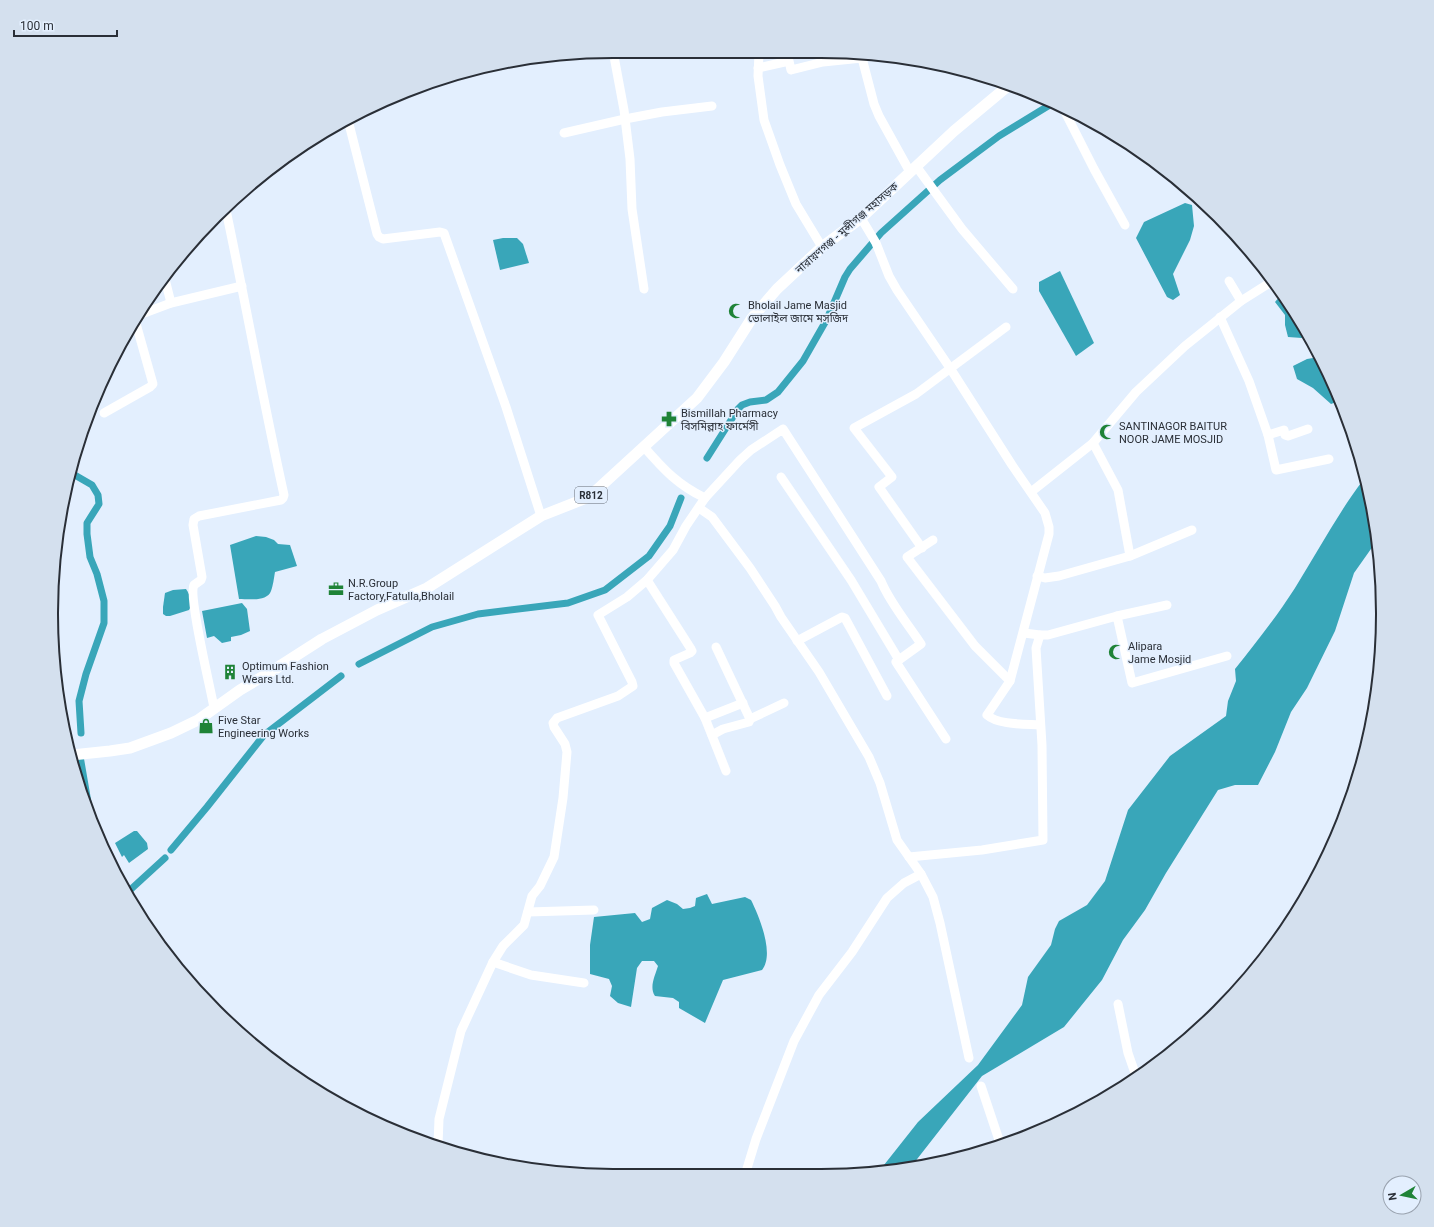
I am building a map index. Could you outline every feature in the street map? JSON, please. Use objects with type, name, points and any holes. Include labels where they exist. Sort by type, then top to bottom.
[{"type":"main road","name":"নারায়ণগঞ্জ - মুন্সীগঞ্জ মহাসড়ক","points":[[76,755],[130,748],[171,733],[198,720],[240,690],[322,639],[377,610],[427,588],[480,556],[541,516],[589,497],[696,398],[724,362],[752,318],[777,289],[822,247],[862,218],[954,131],[1004,89]]},
{"type":"street","points":[[614,58],[625,119],[630,159],[632,209],[644,289]]},
{"type":"street","points":[[759,58],[758,76],[764,120],[796,204],[822,247]]},
{"type":"street","points":[[758,68],[788,60],[791,70],[823,62],[849,59]]},
{"type":"street","points":[[865,60],[872,98],[879,116],[913,169],[929,185],[940,201],[1013,289]]},
{"type":"street","points":[[564,133],[662,112],[712,106]]},
{"type":"street","points":[[1067,115],[1125,225]]},
{"type":"street","points":[[349,125],[379,237],[383,239],[440,232],[444,233],[506,407],[541,516]]},
{"type":"street","points":[[214,708],[196,621],[192,591],[194,585],[201,580],[202,577],[192,525],[194,519],[198,516],[281,500],[284,495],[260,384],[227,215]]},
{"type":"street","points":[[862,218],[876,243],[889,276],[897,290],[1045,513],[1049,527],[1024,633],[1010,681],[987,715],[991,719],[1006,722],[1040,725]]},
{"type":"street","points":[[1229,281],[1241,301]]},
{"type":"street","points":[[166,284],[171,303]]},
{"type":"street","points":[[1031,492],[1093,443],[1136,392],[1185,346],[1241,301],[1267,284]]},
{"type":"street","points":[[148,312],[171,303],[242,286]]},
{"type":"street","points":[[1220,317],[1249,381],[1268,434],[1276,470],[1329,460]]},
{"type":"street","points":[[104,413],[153,384],[138,327]]},
{"type":"street","points":[[922,548],[880,487],[892,477],[854,428],[916,394],[1006,327]]},
{"type":"street","points":[[1268,434],[1285,430],[1286,436],[1288,436],[1308,429]]},
{"type":"street","points":[[438,1141],[439,1119],[461,1031],[493,962],[503,946],[524,925],[532,896],[540,886],[554,857],[563,798],[567,752],[565,744],[554,727],[553,722],[557,718],[618,696],[633,686],[598,615],[627,598],[647,580],[673,550],[705,498],[751,450],[783,430],[921,644],[896,662],[946,739]]},
{"type":"street","points":[[1093,443],[1118,490],[1130,556]]},
{"type":"street","points":[[644,447],[669,475],[689,490],[705,498]]},
{"type":"street","points":[[780,477],[851,580],[899,660]]},
{"type":"street","points":[[699,508],[712,517],[750,568],[819,672],[869,757],[880,783],[897,840],[921,874],[933,897],[969,1058]]},
{"type":"street","points":[[1038,576],[1045,578],[1059,576],[1130,556],[1192,530]]},
{"type":"street","points":[[933,540],[907,557],[975,646],[1010,681]]},
{"type":"street","points":[[647,580],[692,651],[676,658],[674,661],[705,718],[726,771]]},
{"type":"street","points":[[1024,633],[1048,635],[1117,616],[1167,605]]},
{"type":"street","points":[[1117,616],[1132,683],[1227,656]]},
{"type":"street","points":[[797,640],[842,617],[845,618],[887,696]]},
{"type":"street","points":[[909,857],[982,850],[1043,840],[1042,745],[1036,648],[1040,635]]},
{"type":"street","points":[[716,647],[750,720]]},
{"type":"street","points":[[705,718],[743,703]]},
{"type":"street","points":[[712,735],[749,722],[750,720],[784,703]]},
{"type":"street","points":[[747,1169],[756,1139],[794,1041],[819,995],[852,952],[887,898],[904,883],[921,874]]},
{"type":"street","points":[[528,912],[594,910]]},
{"type":"street","points":[[493,962],[531,975],[584,983]]},
{"type":"street","points":[[1118,1004],[1125,1041],[1134,1071]]},
{"type":"street","points":[[981,1086],[999,1140]]},
{"type":"water","points":[[1185,203],[1192,205],[1194,226],[1190,240],[1173,274],[1180,295],[1173,300],[1167,297],[1136,238],[1144,222]]},
{"type":"water","points":[[517,238],[523,244],[529,263],[500,270],[493,240]]},
{"type":"water","points":[[1060,271],[1094,343],[1076,356],[1039,291],[1039,282]]},
{"type":"water","points":[[1278,299],[1302,338],[1288,337],[1285,325],[1285,315],[1275,302]]},
{"type":"water","points":[[1314,358],[1335,403],[1331,404],[1313,388],[1297,379],[1293,366],[1307,359]]},
{"type":"water","points":[[1360,484],[1372,548],[1354,573],[1335,631],[1307,688],[1291,712],[1275,752],[1258,785],[1235,785],[1218,790],[1166,873],[1145,910],[1123,940],[1102,980],[1064,1027],[982,1076],[916,1160],[884,1165],[918,1122],[978,1065],[1022,1005],[1028,977],[1051,945],[1055,929],[1059,921],[1087,905],[1105,881],[1128,810],[1170,756],[1226,716],[1228,701],[1236,681],[1235,669],[1288,598]]},
{"type":"water","points":[[256,536],[266,537],[274,540],[278,544],[290,545],[297,566],[275,572],[271,591],[266,597],[257,599],[239,599],[230,545]]},
{"type":"water","points":[[186,589],[189,594],[191,605],[189,610],[170,616],[163,614],[165,593],[173,590]]},
{"type":"water","points":[[242,603],[247,609],[250,631],[231,637],[231,641],[222,643],[214,636],[207,638],[202,611]]},
{"type":"water","points":[[134,831],[137,831],[147,843],[148,849],[129,863],[124,855],[122,857],[115,843]]},
{"type":"water","points":[[707,894],[712,904],[745,897],[751,900],[758,915],[764,935],[767,955],[766,963],[762,970],[723,980],[705,1023],[679,1008],[679,1002],[673,998],[655,996],[653,993],[653,985],[658,966],[654,961],[642,961],[637,968],[631,1007],[618,1003],[610,996],[612,986],[609,979],[590,974],[590,945],[594,917],[635,913],[642,922],[650,919],[652,908],[667,900],[677,904],[683,909],[690,908],[695,906],[696,898]]},
{"type":"waterway","points":[[707,458],[738,409],[742,405],[750,402],[766,400],[778,392],[803,361],[827,319],[845,277],[881,233],[940,180],[999,136],[1047,106]]},
{"type":"waterway","points":[[76,476],[92,485],[98,495],[99,504],[87,523],[87,534],[90,557],[97,574],[104,601],[104,623],[86,674],[79,701],[81,733]]},
{"type":"waterway","points":[[359,664],[432,627],[478,614],[568,603],[605,590],[649,556],[670,526],[681,498]]},
{"type":"waterway","points":[[171,850],[264,735],[341,676]]},
{"type":"waterway","points":[[80,756],[85,785]]},
{"type":"waterway","points":[[131,889],[165,858]]},
{"type":"place","name":"Bholail Jame Masjid ভোলাইল জামে মসজিদ","points":[[736,311]]},
{"type":"place","name":"Bismillah Pharmacy বিসমিল্লাহ ফার্মেসী","points":[[669,419]]},
{"type":"place","name":"SANTINAGOR BAITUR NOOR JAME MOSJID","points":[[1107,432]]},
{"type":"place","name":"N.R.Group Factory,Fatulla,Bholail","points":[[336,589]]},
{"type":"place","name":"Alipara Jame Mosjid","points":[[1116,652]]},
{"type":"place","name":"Optimum Fashion Wears Ltd.","points":[[230,672]]},
{"type":"place","name":"Five Star Engineering Works","points":[[206,726]]}]
